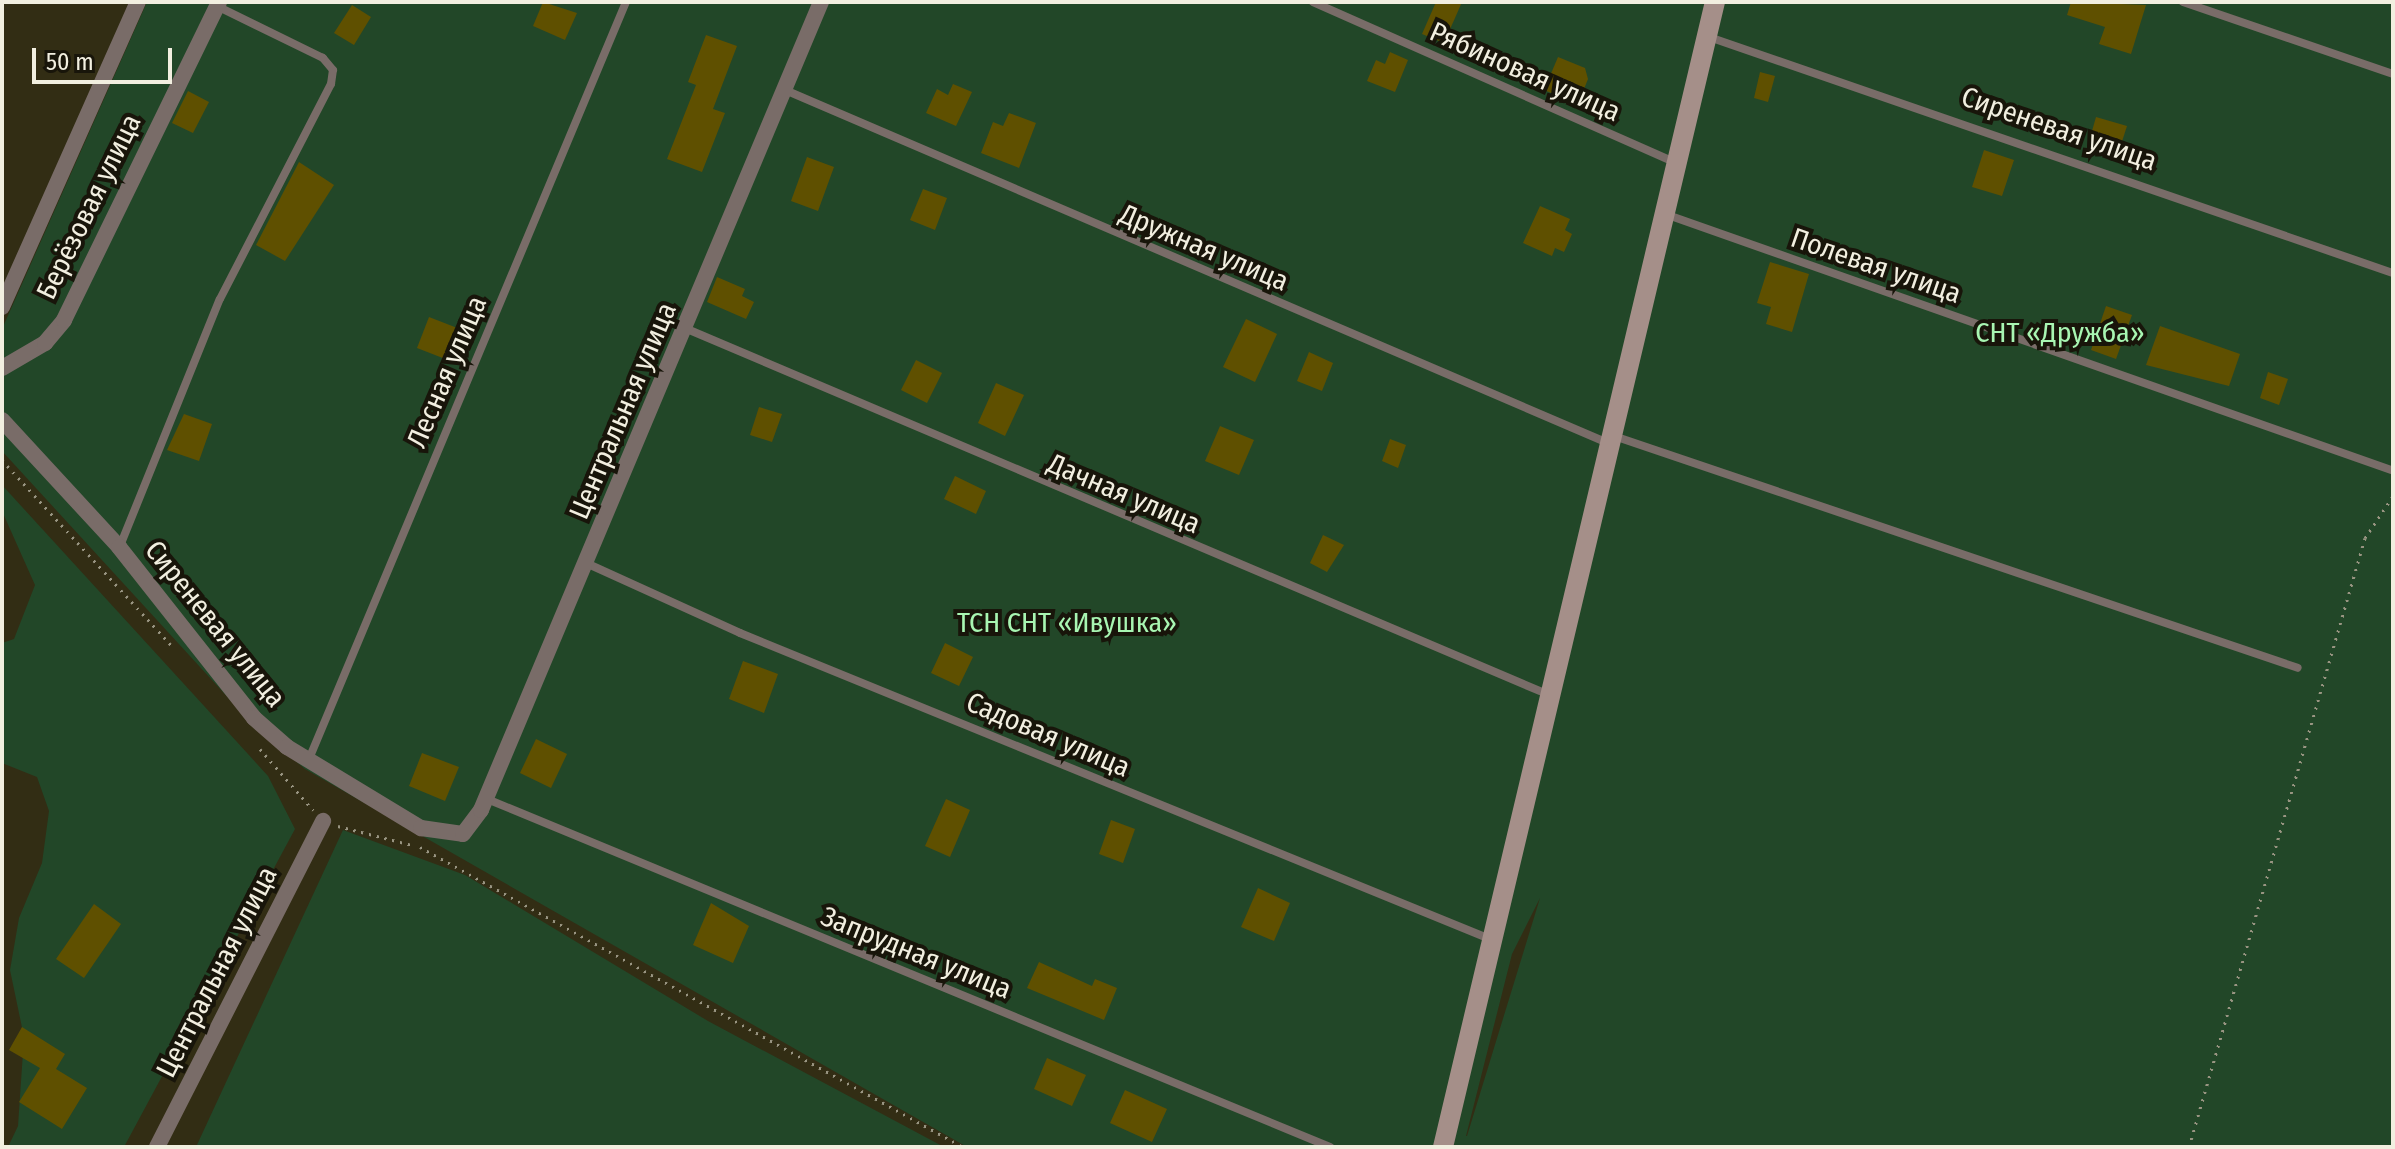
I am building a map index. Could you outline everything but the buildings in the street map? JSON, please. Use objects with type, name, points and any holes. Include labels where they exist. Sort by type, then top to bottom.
[{"type":"street","points":[[2,307],[138,2]]},
{"type":"street","name":"Центральная улица","points":[[463,834],[486,798],[687,329],[821,2]]},
{"type":"street","points":[[1443,1147],[1494,941],[1547,694],[1715,2]]},
{"type":"street","name":"Берёзовая улица","points":[[2,368],[45,343],[64,320],[218,4]]},
{"type":"street","name":"Сиреневая улица","points":[[2,420],[119,547],[254,718],[309,759],[421,828],[463,834]]},
{"type":"street","name":"Центральная улица","points":[[157,1147],[323,821]]},
{"type":"lane","name":"Лесная улица","points":[[309,759],[626,2]]},
{"type":"lane","name":"Рябиновая улица","points":[[1313,2],[1677,163]]},
{"type":"lane","points":[[2183,2],[2393,74]]},
{"type":"lane","points":[[119,547],[220,299],[331,84],[333,70],[323,58],[218,4]]},
{"type":"lane","name":"Сиреневая улица","points":[[1707,36],[2393,273]]},
{"type":"lane","name":"Дружная улица","points":[[785,90],[1609,439],[2298,668]]},
{"type":"lane","name":"Полевая улица","points":[[1664,214],[2391,470]]},
{"type":"lane","name":"Дачная улица","points":[[687,329],[1547,694]]},
{"type":"lane","name":"Садовая улица","points":[[586,563],[740,633],[1494,941]]},
{"type":"lane","name":"Запрудная улица","points":[[486,798],[1330,1147]]},
{"type":"path","points":[[2,460],[183,658]]},
{"type":"path","points":[[2189,1147],[2365,538],[2393,496]]},
{"type":"path","points":[[253,740],[323,821],[421,847],[745,1032],[963,1147]]},
{"type":"green space","points":[[147,2],[2393,2],[2393,1147],[967,1147],[305,769],[255,727],[2,451],[2,329]],"holes":[[[1540,898],[1467,1136],[1512,954]]]},
{"type":"green space","points":[[2,485],[268,776],[295,829],[124,1147],[8,1147],[18,1126],[24,1037],[10,970],[19,918],[42,863],[49,811],[37,777],[2,763],[2,643],[14,639],[35,585],[2,511]]},
{"type":"green space","points":[[343,830],[465,875],[708,1021],[944,1147],[196,1147]]},
{"type":"park label","name":"СНТ «Дружба»","points":[[2060,333]]},
{"type":"park label","name":"ТСН СНТ «Ивушка»","points":[[1067,623]]}]
